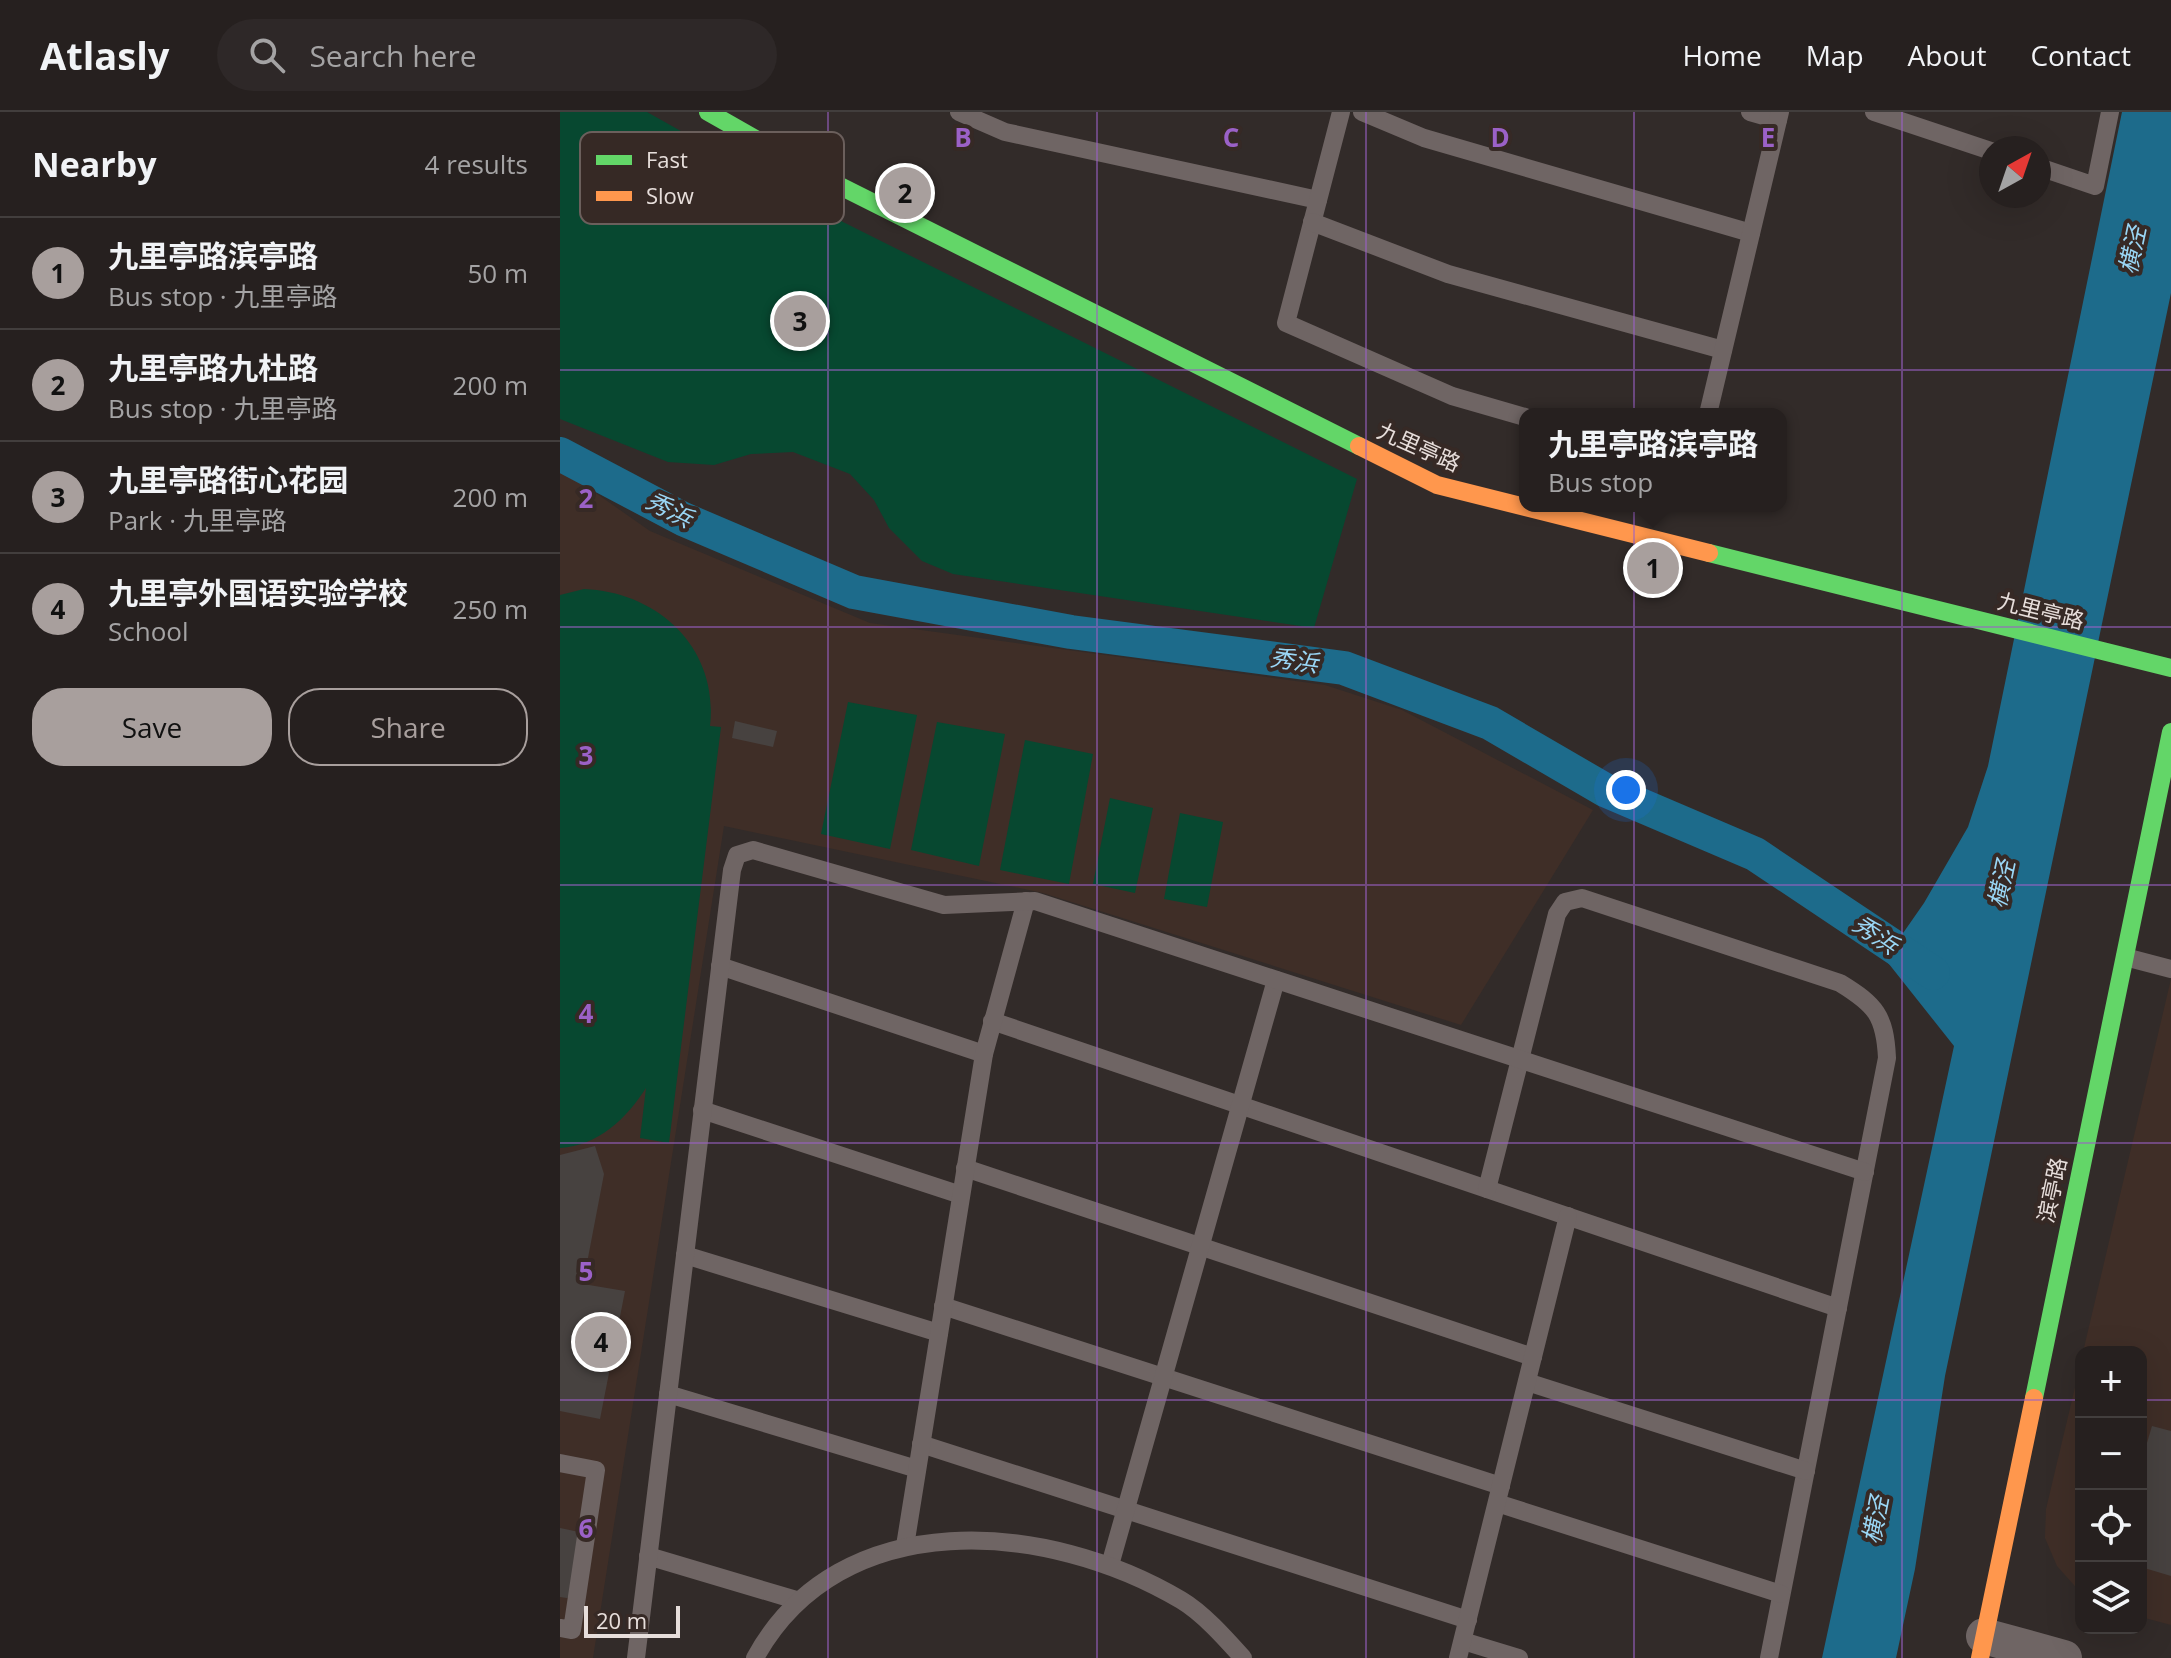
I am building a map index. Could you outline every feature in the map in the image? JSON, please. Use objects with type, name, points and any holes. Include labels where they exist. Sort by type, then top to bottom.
[{"type":"street","name":"九里亭路","points":[[708,112],[743,132]]},
{"type":"street","name":"九里亭路","points":[[844,188],[1437,485],[1519,505]]},
{"type":"street","name":"九里亭路","points":[[1545,512],[2171,668]]},
{"type":"street","name":"滨亭路","points":[[1982,1647],[2171,732]]},
{"type":"street","points":[[1982,1647],[2064,1658]]},
{"type":"lane","points":[[959,112],[1005,132],[1318,200]]},
{"type":"lane","points":[[1341,112],[1286,323],[1452,396],[1519,415]]},
{"type":"lane","points":[[1362,112],[1424,138],[1751,233]]},
{"type":"lane","points":[[1709,408],[1779,116],[1750,112]]},
{"type":"lane","points":[[1874,112],[1979,147]]},
{"type":"lane","points":[[2051,171],[2095,186],[2110,112]]},
{"type":"lane","points":[[1312,222],[1448,274],[1723,350]]},
{"type":"lane","points":[[636,1658],[732,870],[737,855],[753,850],[944,905],[1026,901],[1865,1172]]},
{"type":"lane","points":[[1487,1189],[1557,914],[1565,902],[1582,898],[1840,983],[1870,1001],[1886,1030],[1887,1058],[1769,1658]]},
{"type":"lane","points":[[905,1546],[984,1054],[1026,901]]},
{"type":"lane","points":[[2125,957],[2171,969]]},
{"type":"lane","points":[[720,966],[984,1054]]},
{"type":"lane","points":[[1110,1565],[1276,980]]},
{"type":"lane","points":[[992,1021],[1838,1308]]},
{"type":"lane","points":[[702,1110],[961,1195]]},
{"type":"lane","points":[[965,1168],[1533,1357]]},
{"type":"lane","points":[[1519,1658],[1461,1649],[1568,1216]]},
{"type":"lane","points":[[685,1255],[939,1333]]},
{"type":"lane","points":[[943,1306],[1164,1377],[1781,1594]]},
{"type":"lane","points":[[1527,1382],[1806,1471]]},
{"type":"lane","points":[[668,1394],[917,1469]]},
{"type":"lane","points":[[921,1444],[1468,1620]]},
{"type":"lane","points":[[560,1463],[596,1470],[572,1630],[560,1628]]},
{"type":"lane","points":[[755,1658],[796,1600],[841,1568],[905,1546],[979,1541],[1035,1546],[1110,1565],[1184,1601],[1243,1658]]},
{"type":"lane","points":[[648,1556],[796,1600]]},
{"type":"shaded area","points":[[560,468],[650,531],[870,623],[1325,685],[1402,710],[1593,810],[1461,1025],[1043,893],[724,826],[593,1658],[560,1658]]},
{"type":"shaded area","points":[[2171,979],[2171,1625],[2147,1619],[2147,1346],[2084,1346]]},
{"type":"shaded area","points":[[2075,1387],[2075,1586],[2057,1566],[2045,1538],[2046,1509]]},
{"type":"green space","points":[[560,112],[647,112],[683,132],[580,132],[580,224],[844,222],[1357,479],[1314,628],[953,574],[922,561],[889,528],[874,500],[850,474],[793,452],[751,454],[714,465],[668,462],[560,419]]},
{"type":"green space","points":[[584,589],[636,601],[659,613],[678,629],[694,649],[705,672],[710,698],[710,726],[721,727],[669,1143],[640,1138],[646,1088],[630,1110],[599,1136],[560,1148],[560,595]]},
{"type":"green space","points":[[848,702],[917,715],[890,849],[821,834]]},
{"type":"green space","points":[[937,722],[1005,734],[979,866],[911,850]]},
{"type":"green space","points":[[1025,740],[1093,754],[1069,884],[1000,870]]},
{"type":"green space","points":[[1110,798],[1153,808],[1135,893],[1093,884]]},
{"type":"green space","points":[[1180,813],[1223,822],[1207,907],[1164,899]]},
{"type":"water","name":"横泾","points":[[2122,112],[2171,112],[2171,293],[1945,1376],[1915,1569],[1896,1658],[1822,1658],[1954,1046],[1885,959],[1924,903],[1968,827],[1988,766]]},
{"type":"building","points":[[735,721],[777,731],[773,747],[732,738]]},
{"type":"building","points":[[595,1146],[604,1174],[583,1284],[625,1291],[600,1419],[560,1411],[560,1155]]},
{"type":"building","points":[[2152,1426],[2171,1431],[2171,1576],[2147,1569],[2147,1443]]},
{"type":"building","points":[[560,1528],[584,1533],[572,1595],[567,1598],[560,1597]]},
{"type":"waterway","name":"秀浜","points":[[560,454],[683,519],[854,592],[1071,632],[1344,668],[1490,723],[1605,790],[1755,854],[1933,973]]},
{"type":"traffic: fast","points":[[708,112],[743,132]]},
{"type":"traffic: fast","points":[[844,188],[1359,446]]},
{"type":"traffic: fast","points":[[1709,553],[2171,668]]},
{"type":"traffic: fast","points":[[2034,1398],[2171,732]]},
{"type":"traffic: slow","points":[[1359,446],[1437,485],[1519,506]]},
{"type":"traffic: slow","points":[[1545,512],[1709,553]]},
{"type":"traffic: slow","points":[[1980,1658],[2034,1398]]},
{"type":"place","name":"九里亭路九杜路","points":[[905,193]]},
{"type":"place","name":"九里亭路街心花园","points":[[800,321]]},
{"type":"place","name":"九里亭路滨亭路","points":[[1653,568]]},
{"type":"place","name":"九里亭外国语实验学校","points":[[601,1342]]}]
